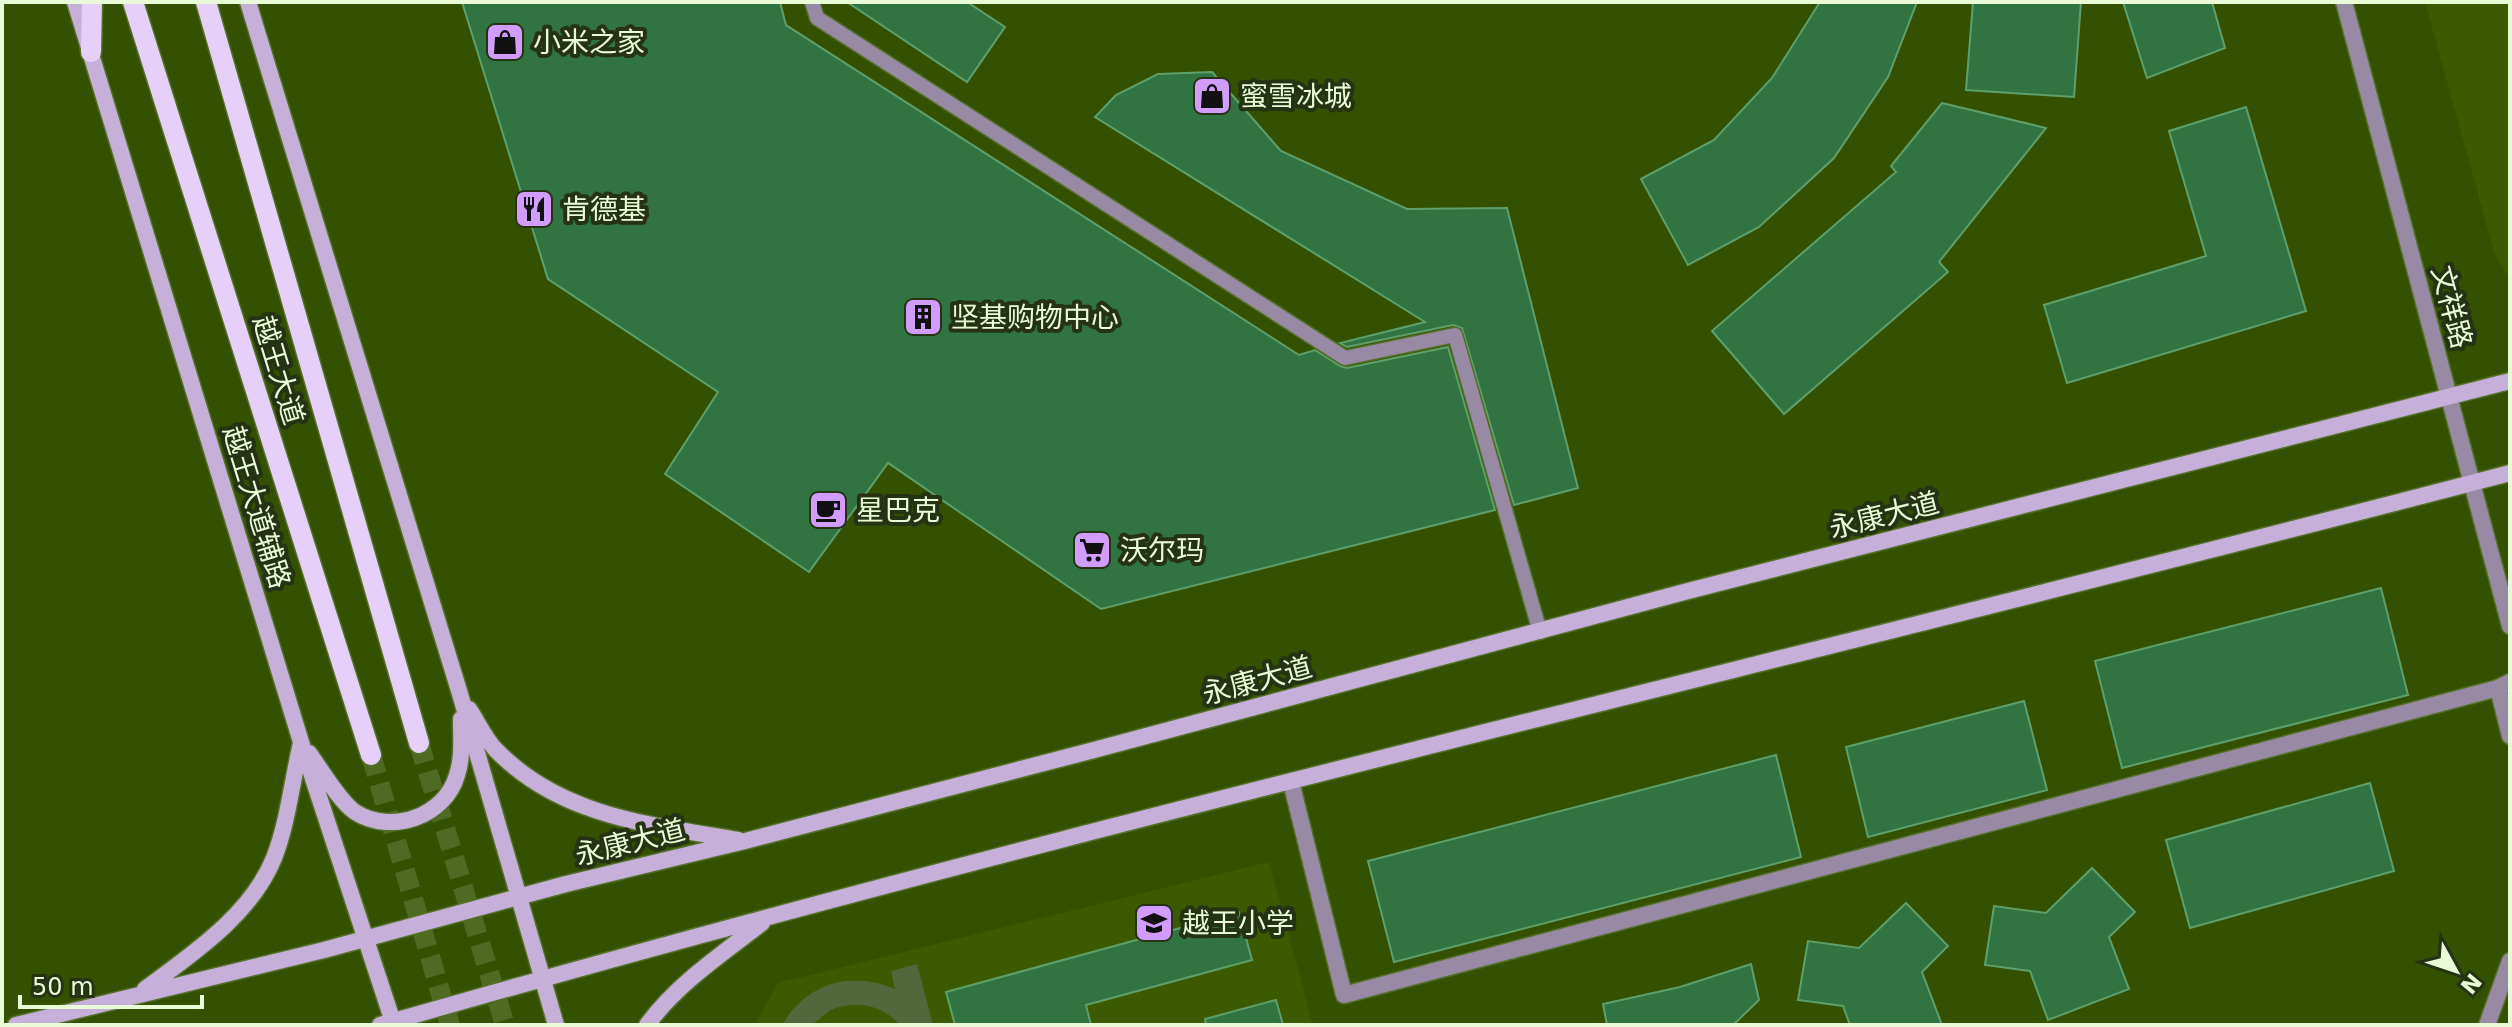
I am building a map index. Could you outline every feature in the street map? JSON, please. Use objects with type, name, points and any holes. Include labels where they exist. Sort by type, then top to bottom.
[{"type":"main road","name":"越王大道辅路","points":[[75,2],[301,742],[366,938],[389,1024]]},
{"type":"main road","points":[[91,52],[92,2]]},
{"type":"main road","name":"越王大道","points":[[133,2],[371,755]]},
{"type":"main road","name":"越王大道","points":[[206,2],[419,743]]},
{"type":"main road","points":[[248,2],[460,694],[556,1025]]},
{"type":"main road","name":"永康大道","points":[[16,1025],[745,841],[1688,591],[2510,381]]},
{"type":"main road","points":[[389,1024],[542,978],[770,917],[2510,473]]},
{"type":"main road","points":[[301,742],[354,811],[383,824],[414,819],[441,803],[457,778],[462,750],[460,694]]},
{"type":"main road","points":[[460,694],[495,749],[518,769],[568,802],[628,821],[745,841]]},
{"type":"main road","points":[[136,995],[216,937],[258,886],[280,843],[301,742]]},
{"type":"main road","points":[[647,1025],[658,1010],[694,976],[770,917]]},
{"type":"street","name":"文祥路","points":[[2344,2],[2510,626]]},
{"type":"street","points":[[1291,782],[1344,995],[2504,685],[2510,736]]},
{"type":"street","points":[[2487,1025],[2510,961]]},
{"type":"lane","points":[[812,2],[817,18],[1345,358],[1455,335],[1540,632]]},
{"type":"shaded area","points":[[2425,2],[2510,2],[2510,279],[2495,255]]},
{"type":"shaded area","name":"越王小学","points":[[1269,862],[1313,1025],[755,1025],[778,983]]},
{"type":"shaded area","points":[[917,964],[933,1025],[900,1025],[876,1009],[848,1005],[829,1011],[811,1024],[782,1025],[804,999],[817,990],[846,981],[878,983],[895,989],[891,971]]},
{"type":"building","name":"坚基购物中心","points":[[462,2],[780,2],[786,25],[1299,355],[1315,350],[1347,368],[1448,347],[1495,510],[1101,609],[888,463],[809,572],[665,474],[718,392],[548,279]]},
{"type":"building","points":[[847,2],[967,2],[1005,27],[967,82]]},
{"type":"building","points":[[1820,2],[1917,2],[1888,77],[1834,158],[1759,227],[1688,265],[1641,179],[1714,140],[1772,78]]},
{"type":"building","points":[[1973,2],[2081,2],[2074,97],[1966,90]]},
{"type":"building","points":[[2123,2],[2212,2],[2225,48],[2147,78]]},
{"type":"building","points":[[1212,72],[1281,151],[1407,209],[1507,208],[1578,488],[1514,505],[1462,328],[1453,325],[1347,347],[1340,343],[1425,322],[1095,117],[1116,95],[1158,74]]},
{"type":"building","points":[[1942,103],[2046,128],[1939,262],[1948,272],[1784,414],[1712,331],[1896,172],[1891,166]]},
{"type":"building","points":[[2246,107],[2306,311],[2067,383],[2044,305],[2206,256],[2169,131]]},
{"type":"building","points":[[2381,588],[2408,695],[2122,768],[2095,661]]},
{"type":"building","points":[[2024,701],[2047,790],[1868,837],[1846,747]]},
{"type":"building","points":[[1776,755],[1801,857],[1394,962],[1368,861]]},
{"type":"building","points":[[2370,783],[2394,871],[2190,928],[2166,840]]},
{"type":"building","points":[[2092,868],[2135,912],[2109,937],[2129,989],[2048,1020],[2030,971],[1985,965],[1994,906],[2046,913]]},
{"type":"building","points":[[1906,903],[1948,946],[1922,972],[1942,1025],[1850,1025],[1843,1006],[1798,1000],[1808,941],[1859,948]]},
{"type":"building","points":[[1239,912],[1252,960],[1086,1005],[1091,1025],[955,1025],[946,992]]},
{"type":"building","points":[[1751,964],[1759,1000],[1733,1025],[1607,1025],[1603,1004],[1680,987]]},
{"type":"building","points":[[1276,1000],[1283,1025],[1206,1025],[1205,1019]]},
{"type":"tunnel","points":[[419,743],[505,1025]]},
{"type":"tunnel","points":[[371,755],[450,1025]]},
{"type":"place","name":"小米之家","points":[[505,42]]},
{"type":"place","name":"蜜雪冰城","points":[[1212,96]]},
{"type":"place","name":"肯德基","points":[[534,209]]},
{"type":"place","name":"坚基购物中心","points":[[923,317]]},
{"type":"place","name":"星巴克","points":[[828,510]]},
{"type":"place","name":"沃尔玛","points":[[1092,550]]},
{"type":"place","name":"越王小学","points":[[1154,923]]}]
